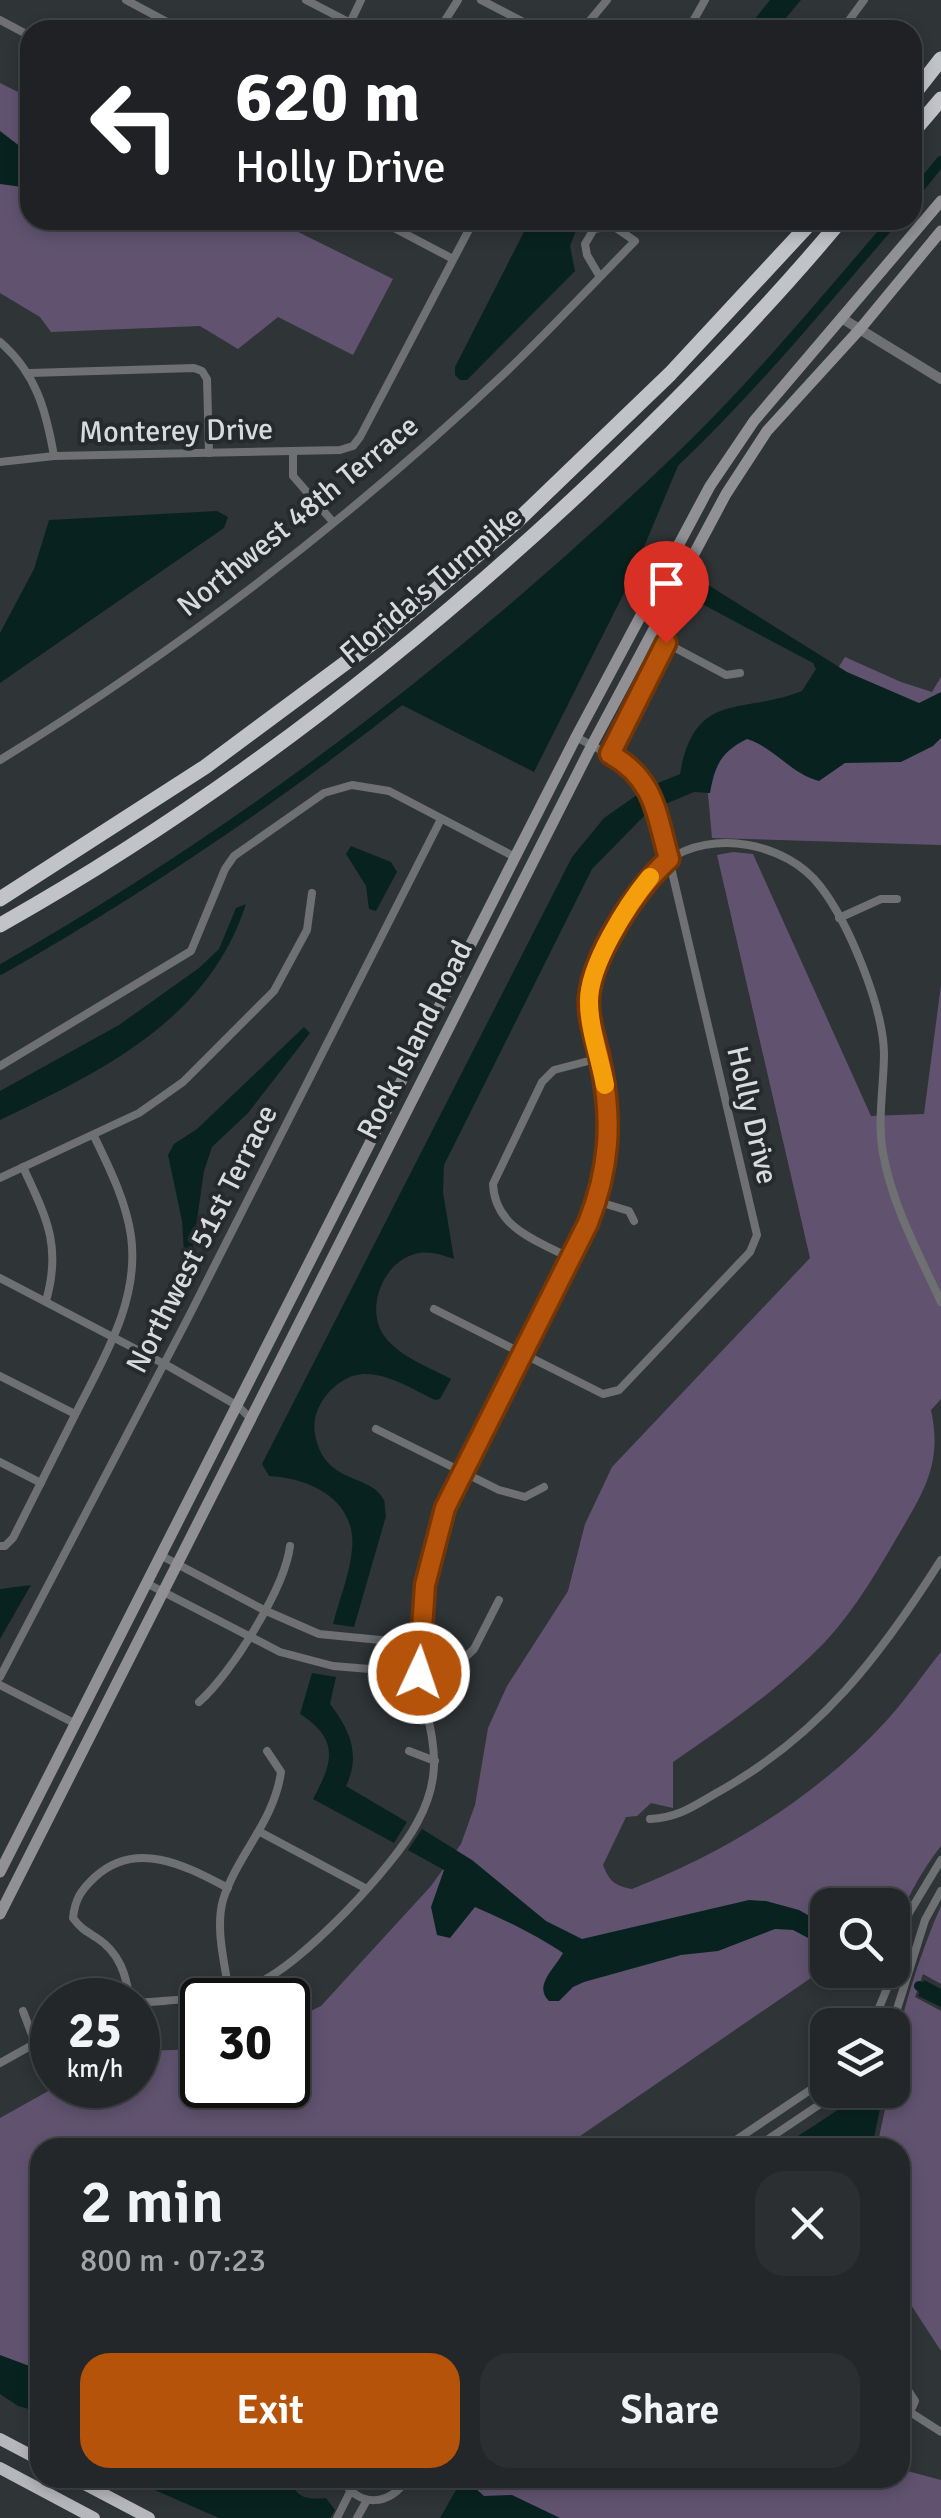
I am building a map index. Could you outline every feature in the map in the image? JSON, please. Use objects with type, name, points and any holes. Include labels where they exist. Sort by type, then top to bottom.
[{"type":"highway","points":[[922,83],[941,59]]},
{"type":"highway","points":[[922,121],[941,99]]},
{"type":"highway","name":"Florida's Turnpike","points":[[0,899],[205,767],[375,641],[514,524],[670,374],[804,230]]},
{"type":"highway","name":"Florida's Turnpike","points":[[0,925],[226,782],[408,644],[530,540],[688,390],[832,230]]},
{"type":"highway","points":[[0,2439],[30,2455]]},
{"type":"highway","points":[[0,2468],[30,2484]]},
{"type":"highway","points":[[38,2488],[94,2518]]},
{"type":"highway","points":[[91,2488],[149,2518]]},
{"type":"main road","name":"Rock Island Road","points":[[922,224],[941,201]]},
{"type":"main road","name":"Rock Island Road","points":[[0,1872],[576,737],[710,486],[744,435],[917,230]]},
{"type":"main road","name":"Rock Island Road","points":[[0,1914],[592,745],[726,494],[757,445],[941,231]]},
{"type":"main road","points":[[744,435],[757,445]]},
{"type":"street","points":[[126,0],[163,20]]},
{"type":"street","points":[[306,0],[344,20]]},
{"type":"street","points":[[481,0],[519,20]]},
{"type":"street","points":[[590,20],[607,0]]},
{"type":"street","points":[[398,230],[453,259],[469,230]]},
{"type":"street","name":"Northwest 48th Terrace","points":[[593,230],[585,244],[586,254],[600,277]]},
{"type":"street","name":"Northwest 48th Terrace","points":[[0,760],[149,664],[266,578],[333,522],[507,370],[600,277],[635,241],[620,230]]},
{"type":"street","name":"Monterey Drive","points":[[0,462],[54,456],[340,450],[352,446],[360,438],[453,259]]},
{"type":"street","points":[[843,320],[941,379]]},
{"type":"street","points":[[0,342],[30,374],[46,413],[54,456]]},
{"type":"street","points":[[30,374],[194,368],[202,371],[207,379],[209,453]]},
{"type":"street","points":[[293,451],[293,476],[333,522]]},
{"type":"street","points":[[610,754],[666,643],[726,675],[740,673]]},
{"type":"street","name":"Holly Drive","points":[[523,1354],[603,1394],[620,1390],[750,1252],[757,1234],[669,859],[650,794],[642,777],[629,765],[576,737]]},
{"type":"street","points":[[0,1066],[191,950],[225,868],[234,856],[324,793],[352,785],[376,787],[515,858]]},
{"type":"street","name":"Northwest 51st Terrace","points":[[0,1676],[441,820]]},
{"type":"street","points":[[266,1978],[303,1955],[365,1888],[416,1824],[431,1788],[434,1732],[419,1673],[425,1585],[432,1550],[462,1473],[596,1201],[608,1149],[609,1104],[588,1000],[593,975],[632,898],[669,859],[721,844],[747,843],[776,852],[799,865],[820,886],[839,918],[878,1010],[884,1049],[882,1138],[887,1170],[896,1204],[941,1302]]},
{"type":"street","points":[[0,1178],[139,1113],[183,1082],[274,991],[307,930],[312,893]]},
{"type":"street","points":[[839,918],[881,899],[898,899]]},
{"type":"street","points":[[570,1258],[516,1230],[502,1218],[494,1200],[493,1184],[542,1082],[554,1070],[600,1058]]},
{"type":"street","points":[[2,1546],[13,1538],[115,1336],[128,1299],[131,1236],[122,1199],[94,1136]]},
{"type":"street","points":[[22,1167],[54,1244],[54,1274],[46,1301]]},
{"type":"street","points":[[596,1201],[628,1211],[634,1221]]},
{"type":"street","points":[[0,1278],[115,1336],[238,1406],[252,1420]]},
{"type":"street","points":[[434,1309],[523,1354]]},
{"type":"street","points":[[0,1376],[76,1414]]},
{"type":"street","points":[[376,1429],[499,1490],[526,1497],[544,1488]]},
{"type":"street","points":[[0,1462],[41,1483]]},
{"type":"street","points":[[199,1702],[213,1690],[250,1638],[288,1564],[290,1546]]},
{"type":"street","points":[[162,1556],[319,1634],[421,1644]]},
{"type":"street","points":[[650,1818],[673,1818],[736,1782],[821,1716],[892,1636],[941,1560]]},
{"type":"street","points":[[148,1584],[280,1652],[333,1666],[419,1673],[456,1666],[474,1648],[499,1600]]},
{"type":"street","points":[[0,1685],[76,1724]]},
{"type":"street","points":[[227,1978],[220,1919],[228,1888],[278,1794],[281,1772],[267,1751]]},
{"type":"street","points":[[409,1751],[435,1760]]},
{"type":"street","points":[[260,1832],[365,1888]]},
{"type":"street","points":[[126,1978],[114,1952],[82,1930],[73,1918],[82,1889],[102,1871],[118,1862],[155,1857],[184,1864],[228,1888]]},
{"type":"street","points":[[879,2008],[909,1913],[941,1860]]},
{"type":"street","points":[[897,2008],[925,1920],[941,1891]]},
{"type":"street","points":[[23,2011],[30,2030]]},
{"type":"street","points":[[0,2063],[30,2046]]},
{"type":"street","points":[[739,2138],[810,2090]]},
{"type":"street","points":[[770,2138],[814,2108]]},
{"type":"street","points":[[910,2393],[915,2400],[910,2412],[941,2432]]},
{"type":"street","points":[[348,2488],[367,2500],[390,2498],[401,2488]]},
{"type":"street","points":[[337,2518],[350,2492]]},
{"type":"street","points":[[357,2518],[367,2500]]},
{"type":"shaded area","points":[[770,0],[801,0],[784,20],[754,20]]},
{"type":"shaded area","points":[[0,83],[20,93],[20,230],[294,230],[393,279],[353,355],[278,317],[238,349],[200,326],[51,332],[40,317],[0,293]]},
{"type":"shaded area","points":[[0,131],[20,146],[20,187],[0,184]]},
{"type":"shaded area","points":[[525,230],[576,230],[570,246],[575,271],[467,380],[455,375],[455,367]]},
{"type":"shaded area","points":[[683,454],[628,585],[534,772],[398,703],[529,596]]},
{"type":"shaded area","points":[[217,511],[228,517],[224,528],[0,683],[0,633],[34,569],[49,520]]},
{"type":"shaded area","points":[[697,578],[847,672],[919,703],[941,692],[941,738],[901,762],[845,763],[819,781],[747,739],[721,760],[710,793],[694,792],[663,805],[658,783],[680,774],[687,747],[709,717],[802,691],[816,669],[813,663],[687,596]]},
{"type":"shaded area","points":[[845,657],[932,692],[941,677],[941,845],[712,838],[704,750],[825,689]]},
{"type":"shaded area","points":[[641,792],[647,813],[592,869],[444,1165],[443,1192],[454,1259],[415,1254],[394,1267],[380,1288],[376,1314],[385,1337],[407,1356],[451,1379],[440,1399],[435,1400],[391,1379],[358,1375],[333,1388],[317,1412],[315,1434],[320,1451],[337,1470],[377,1491],[384,1500],[386,1516],[354,1627],[333,1624],[351,1558],[352,1532],[347,1517],[328,1495],[300,1481],[269,1476],[262,1464],[572,857],[604,818]]},
{"type":"shaded area","points":[[351,846],[391,862],[397,872],[376,911],[369,909],[366,886],[346,854]]},
{"type":"shaded area","points":[[753,854],[871,1116],[924,1114],[941,985],[941,1399],[931,1410],[935,1441],[927,1482],[888,1553],[847,1615],[788,1676],[673,1762],[673,1808],[651,1803],[637,1816],[626,1817],[603,1865],[613,1882],[632,1889],[702,1858],[770,1819],[861,1747],[941,1652],[941,1846],[910,1895],[910,1888],[810,1888],[810,1979],[577,2138],[30,2138],[30,2388],[0,2388],[0,2118],[30,2101],[30,2108],[160,2108],[160,2050],[180,2050],[180,2108],[310,2108],[310,2011],[321,2006],[431,1886],[461,1844],[475,1805],[488,1728],[507,1686],[568,1591],[585,1524],[612,1467],[810,1258],[717,855]]},
{"type":"shaded area","points":[[246,904],[229,945],[206,980],[179,1010],[113,1061],[0,1120],[0,1091],[119,1025],[199,968],[219,949],[236,908]]},
{"type":"shaded area","points":[[304,1027],[310,1033],[248,1113],[212,1147],[204,1171],[190,1268],[185,1268],[182,1221],[168,1155],[174,1144],[197,1129]]},
{"type":"shaded area","points":[[31,1585],[0,1639],[0,1589]]},
{"type":"shaded area","points":[[312,1673],[336,1677],[330,1704],[348,1733],[353,1753],[346,1786],[407,1822],[394,1843],[313,1799],[325,1774],[329,1752],[322,1733],[300,1714]]},
{"type":"shaded area","points":[[422,1829],[472,1860],[546,1921],[582,1939],[749,1900],[766,1901],[810,1916],[810,1939],[793,1930],[775,1929],[718,1951],[681,1955],[584,1982],[559,2001],[549,2001],[544,1983],[563,1953],[475,1907],[450,1938],[437,1935],[431,1907],[444,1870],[408,1850]]},
{"type":"shaded area","points":[[941,1906],[941,1984],[923,1974],[915,1997],[941,2011],[941,2351],[910,2303],[910,2138],[879,2138],[885,2108],[910,2108],[908,1996]]},
{"type":"shaded area","points":[[924,1980],[941,1989],[941,2007],[918,1996]]},
{"type":"shaded area","points":[[841,2108],[880,2108],[874,2138],[795,2138]]},
{"type":"shaded area","points":[[0,2355],[30,2366],[30,2409],[0,2394]]},
{"type":"shaded area","points":[[910,2472],[941,2480],[941,2518],[495,2518],[465,2499],[469,2488],[910,2488]]},
{"type":"shaded area","points":[[153,2488],[294,2488],[307,2498],[326,2498],[335,2510],[330,2518],[219,2518]]},
{"type":"shaded area","points":[[457,2488],[475,2488],[484,2496],[512,2495],[560,2518],[440,2518]]},
{"type":"waterway","points":[[922,185],[941,161]]},
{"type":"waterway","points":[[0,970],[92,916],[270,798],[523,600],[737,400],[885,230]]},
{"type":"waterway","points":[[919,1986],[941,1999]]},
{"type":"slow traffic","points":[[605,1085],[588,1000],[593,975],[632,898],[650,877]]},
{"type":"route","points":[[419,1673],[425,1585],[445,1508],[588,1223],[604,1174],[609,1104],[588,1000],[593,975],[632,898],[669,859],[642,777],[610,754],[666,643]]}]
